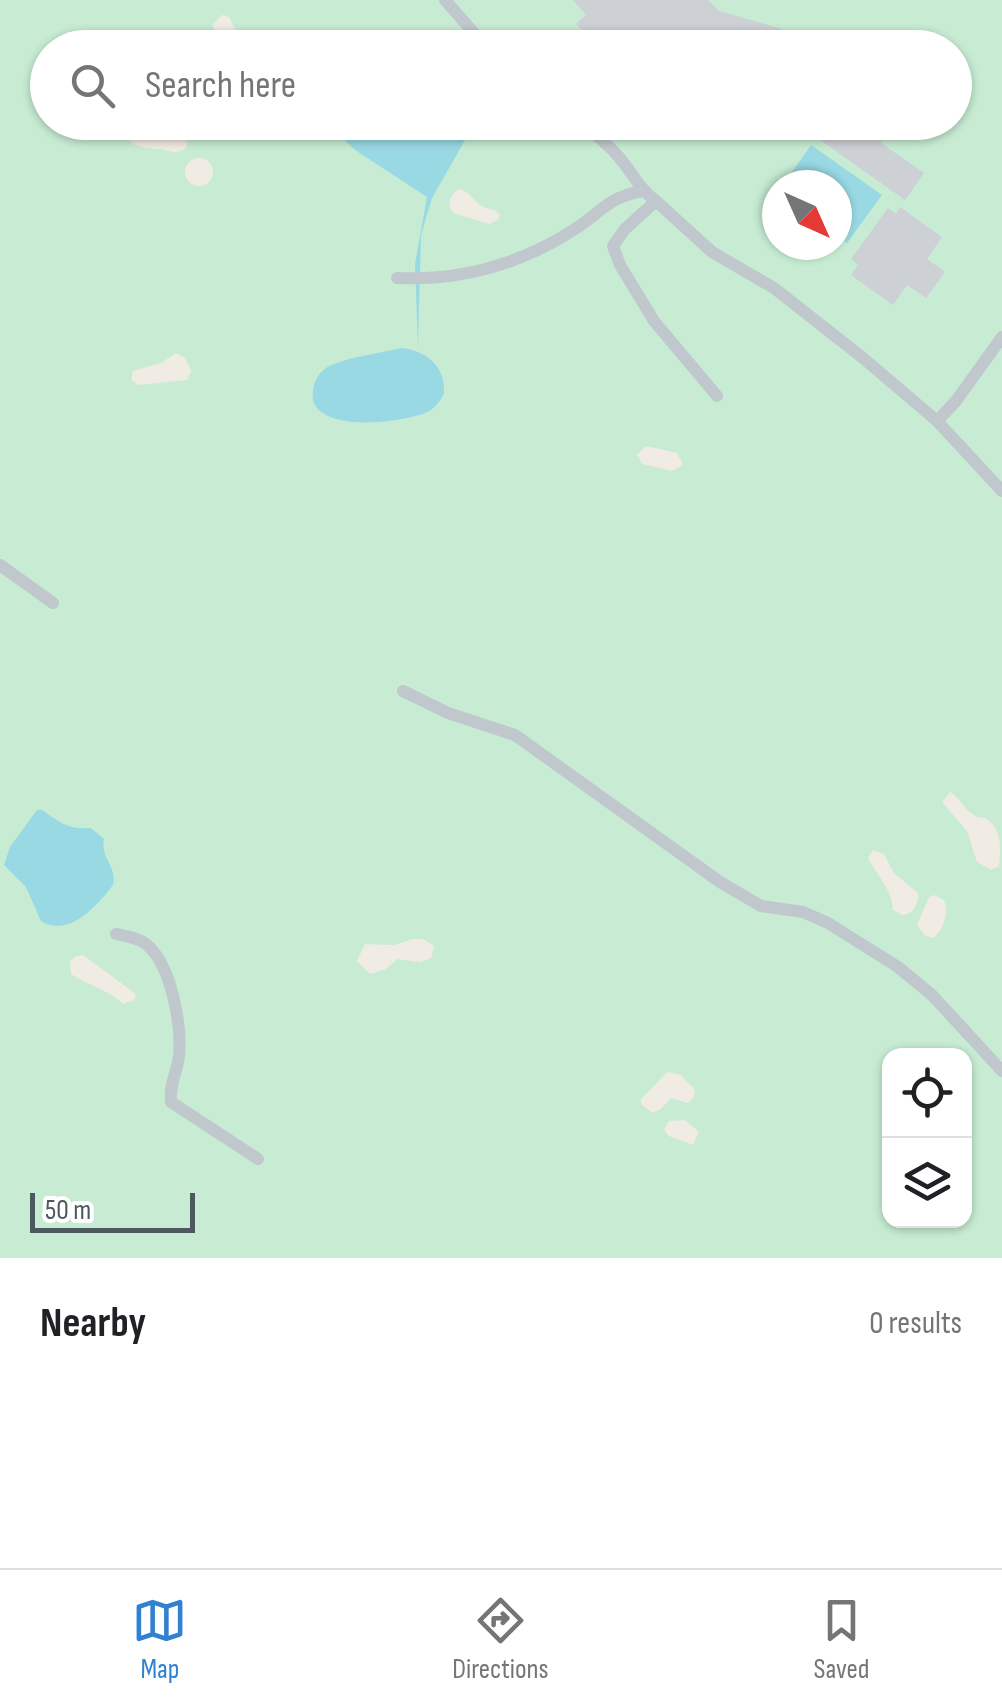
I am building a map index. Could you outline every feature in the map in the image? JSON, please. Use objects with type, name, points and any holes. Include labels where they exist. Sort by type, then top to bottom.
[{"type":"lane","points":[[445,0],[471,30]]},
{"type":"lane","points":[[600,140],[621,159],[642,191],[712,252],[774,288],[937,422],[1002,490]]},
{"type":"lane","points":[[398,278],[454,277],[529,256],[575,229],[609,200],[642,191]]},
{"type":"lane","points":[[656,201],[613,246],[654,322],[717,396]]},
{"type":"lane","points":[[937,422],[1002,337]]},
{"type":"lane","points":[[0,565],[53,603]]},
{"type":"lane","points":[[403,691],[514,735],[720,882],[760,906],[816,917],[898,967],[932,994],[1002,1071]]},
{"type":"lane","points":[[116,934],[148,945],[159,960],[176,1004],[179,1060],[169,1087],[172,1102],[258,1158]]},
{"type":"green space","points":[[0,0],[1002,0],[1002,1258],[0,1258]]},
{"type":"sand","points":[[222,15],[229,17],[236,30],[215,30],[212,25]]},
{"type":"sand","points":[[130,141],[188,143],[185,149],[175,152],[140,147]]},
{"type":"sand","points":[[199,158],[209,162],[213,172],[209,182],[199,186],[189,182],[185,172],[189,162]]},
{"type":"sand","points":[[460,189],[482,206],[496,211],[499,219],[490,224],[456,214],[451,210],[450,200]]},
{"type":"sand","points":[[176,353],[185,358],[191,371],[187,380],[139,385],[131,380],[133,371],[161,363]]},
{"type":"sand","points":[[646,446],[677,453],[683,465],[672,471],[642,464],[637,455]]},
{"type":"sand","points":[[950,792],[971,813],[993,825],[1000,842],[999,866],[991,870],[977,862],[967,831],[942,802]]},
{"type":"sand","points":[[873,850],[884,854],[894,873],[918,893],[909,913],[902,915],[893,910],[887,889],[868,858]]},
{"type":"sand","points":[[929,897],[944,900],[946,910],[943,926],[933,938],[924,935],[917,925]]},
{"type":"sand","points":[[423,939],[434,946],[431,958],[420,962],[397,959],[386,969],[370,974],[357,961],[365,944],[394,945]]},
{"type":"sand","points":[[83,955],[136,994],[134,1000],[123,1004],[71,974],[70,961]]},
{"type":"sand","points":[[667,1072],[681,1075],[695,1090],[694,1097],[688,1103],[671,1098],[652,1113],[641,1104],[641,1099]]},
{"type":"sand","points":[[685,1120],[699,1132],[693,1145],[669,1136],[664,1130],[669,1121]]},
{"type":"water","points":[[345,140],[465,140],[432,198],[421,235],[418,348],[415,264],[427,197]]},
{"type":"water","points":[[811,145],[846,170],[793,170]]},
{"type":"water","points":[[852,174],[882,195],[852,236]]},
{"type":"water","points":[[402,348],[427,357],[442,376],[444,394],[429,411],[399,420],[357,422],[322,413],[314,402],[315,382],[327,367]]},
{"type":"water","points":[[37,810],[70,827],[91,828],[104,839],[104,852],[113,873],[113,885],[99,902],[82,917],[62,926],[41,921],[26,887],[4,865],[10,847]]},
{"type":"building","points":[[573,0],[708,0],[719,11],[782,29],[581,30],[576,24],[586,15]]},
{"type":"building","points":[[820,140],[883,140],[881,143],[924,173],[905,200]]},
{"type":"building","points":[[900,207],[942,237],[927,259],[945,272],[926,298],[907,285],[893,305],[851,275],[858,265],[852,258],[888,208],[896,214]]}]
